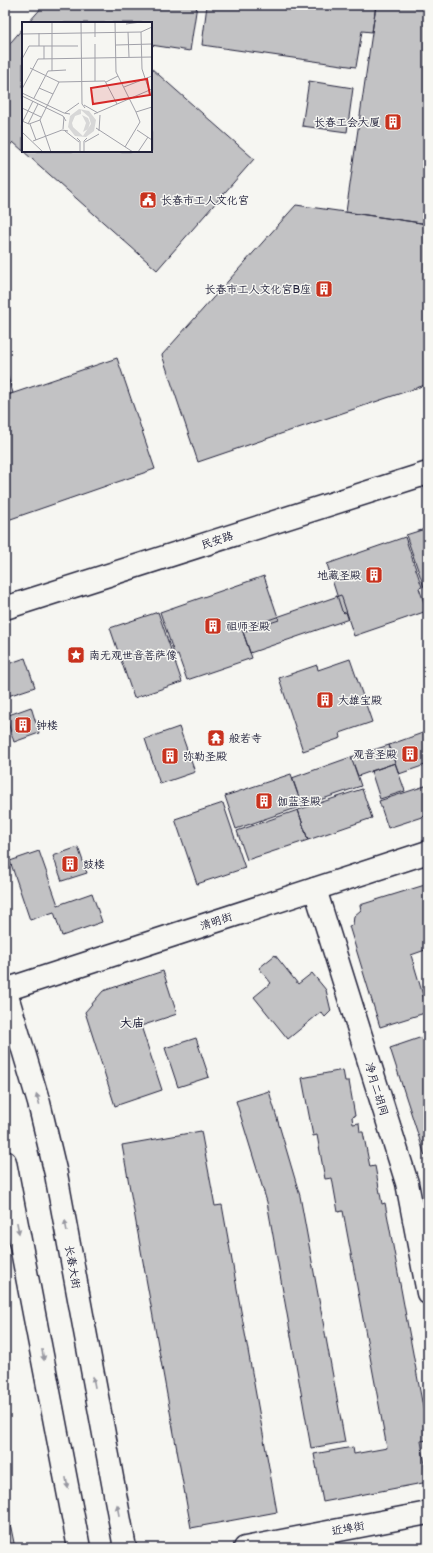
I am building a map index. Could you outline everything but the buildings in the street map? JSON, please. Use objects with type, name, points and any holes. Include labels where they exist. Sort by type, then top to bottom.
[{"type":"street","name":"民安路","points":[[5,608],[428,473]]},
{"type":"street","name":"清明街","points":[[5,990],[428,852]]},
{"type":"street","name":"净月二胡同","points":[[315,889],[407,1183],[428,1293]]},
{"type":"street","name":"长春大街","points":[[5,990],[39,1103],[56,1174],[125,1548]]},
{"type":"street","points":[[5,1162],[79,1548]]},
{"type":"street","name":"近埠街","points":[[245,1548],[428,1513]]},
{"type":"place","name":"长春工会大厦","points":[[393,122]]},
{"type":"place","name":"长春市工人文化宫","points":[[148,200]]},
{"type":"place","name":"长春市工人文化宫B座","points":[[324,289]]},
{"type":"place","name":"地藏圣殿","points":[[374,575]]},
{"type":"place","name":"祖师圣殿","points":[[213,626]]},
{"type":"place","name":"南无观世音菩萨像","points":[[76,655]]},
{"type":"place","name":"大雄宝殿","points":[[325,700]]},
{"type":"place","name":"钟楼","points":[[23,725]]},
{"type":"place","name":"般若寺","points":[[216,738]]},
{"type":"place","name":"观音圣殿","points":[[410,754]]},
{"type":"place","name":"弥勒圣殿","points":[[170,756]]},
{"type":"place","name":"伽蓝圣殿","points":[[264,801]]},
{"type":"place","name":"鼓楼","points":[[70,864]]},
{"type":"district","name":"大庙","points":[[132,1023]]}]
